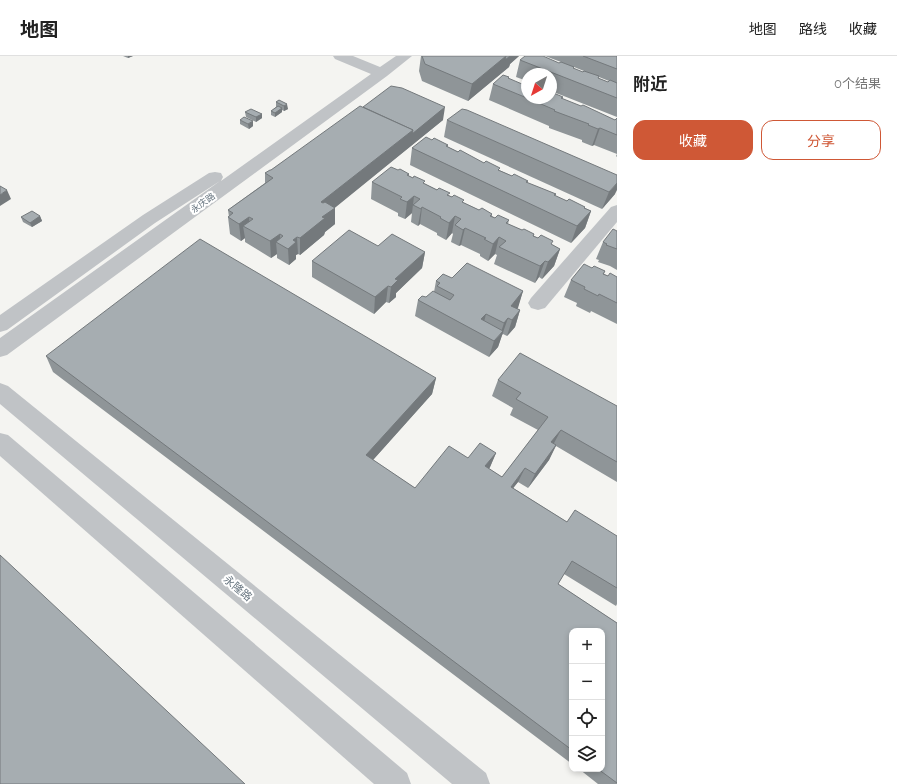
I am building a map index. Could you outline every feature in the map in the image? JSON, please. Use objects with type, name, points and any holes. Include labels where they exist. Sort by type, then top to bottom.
[{"type":"street","points":[[340,56],[375,71]]},
{"type":"street","name":"永庆路","points":[[0,349],[375,71],[386,56]]},
{"type":"street","name":"永庆路","points":[[0,325],[148,219],[375,71],[405,56]]},
{"type":"street","points":[[538,303],[617,211]]},
{"type":"street","name":"永隆路","points":[[0,392],[475,784]]},
{"type":"street","points":[[0,442],[396,784]]},
{"type":"building","points":[[422,56],[506,56],[472,84],[425,64]]},
{"type":"building","points":[[525,56],[543,56],[559,63],[561,62],[574,67],[573,68],[583,72],[584,71],[599,76],[598,78],[608,82],[610,80],[617,83],[617,98],[557,74],[557,68],[540,68],[520,60]]},
{"type":"building","points":[[583,56],[617,56],[617,69]]},
{"type":"building","points":[[503,75],[509,77],[508,78],[521,84],[521,96],[493,84]]},
{"type":"building","points":[[391,86],[402,88],[445,107],[412,134],[413,130],[363,107]]},
{"type":"building","points":[[557,94],[563,97],[561,98],[581,106],[583,105],[615,120],[617,118],[617,135],[588,125],[589,124],[554,111],[555,110],[541,104],[557,104]]},
{"type":"building","points":[[279,100],[287,104],[284,106],[276,102]]},
{"type":"building","points":[[278,106],[282,108],[275,113],[271,111]]},
{"type":"building","points":[[360,106],[413,130],[321,202],[325,202],[335,208],[322,217],[325,218],[300,238],[297,237],[293,240],[296,242],[288,249],[276,242],[283,236],[280,234],[270,241],[243,226],[253,219],[249,217],[239,224],[228,217],[233,213],[228,210],[273,178],[265,173]]},
{"type":"building","points":[[251,109],[262,114],[256,117],[245,112]]},
{"type":"building","points":[[462,109],[617,175],[617,183],[609,192],[447,120]]},
{"type":"building","points":[[244,117],[253,121],[248,124],[240,120]]},
{"type":"building","points":[[426,137],[432,140],[434,138],[458,152],[460,150],[484,163],[486,161],[500,168],[498,170],[512,176],[514,174],[528,181],[526,182],[556,194],[554,195],[567,201],[569,199],[591,211],[577,226],[412,148]]},
{"type":"building","points":[[391,167],[398,170],[400,169],[413,178],[414,176],[425,181],[423,183],[437,190],[439,188],[450,193],[447,195],[452,197],[454,195],[464,200],[462,202],[479,210],[482,208],[492,214],[490,216],[495,218],[498,215],[509,220],[506,223],[522,230],[524,229],[534,234],[533,236],[538,238],[541,235],[553,241],[551,244],[560,249],[548,262],[545,261],[540,266],[499,247],[506,241],[499,237],[493,244],[484,239],[486,238],[465,228],[463,230],[455,225],[461,219],[455,216],[449,223],[422,207],[421,209],[413,205],[420,199],[414,196],[407,202],[400,199],[402,197],[372,182]]},
{"type":"building","points":[[0,186],[7,190],[0,195]]},
{"type":"building","points":[[32,211],[40,216],[30,223],[21,217]]},
{"type":"building","points":[[613,229],[617,231],[617,249],[606,245],[607,244],[603,242]]},
{"type":"building","points":[[349,230],[378,246],[392,234],[425,252],[395,279],[398,280],[391,287],[388,286],[375,297],[312,261]]},
{"type":"building","points":[[200,239],[436,378],[366,455],[415,488],[449,446],[468,458],[480,443],[496,453],[485,466],[502,477],[548,417],[516,399],[521,393],[498,380],[520,353],[617,406],[617,462],[561,430],[551,442],[556,445],[535,474],[525,468],[511,487],[567,522],[575,510],[617,536],[617,588],[572,561],[558,584],[617,623],[617,783],[602,772],[605,772],[605,628],[569,628],[569,748],[46,356]]},
{"type":"building","points":[[467,263],[523,291],[511,306],[520,310],[512,320],[508,318],[504,323],[486,314],[481,319],[503,331],[494,341],[418,300],[422,296],[426,297],[433,291],[450,300],[454,295],[437,286],[440,283],[436,281],[443,274],[452,278]]},
{"type":"building","points":[[584,264],[592,268],[594,266],[605,271],[603,274],[608,276],[610,273],[617,277],[617,303],[599,294],[598,296],[584,289],[585,287],[571,280]]},
{"type":"building","points":[[0,555],[245,784],[0,784]]}]
